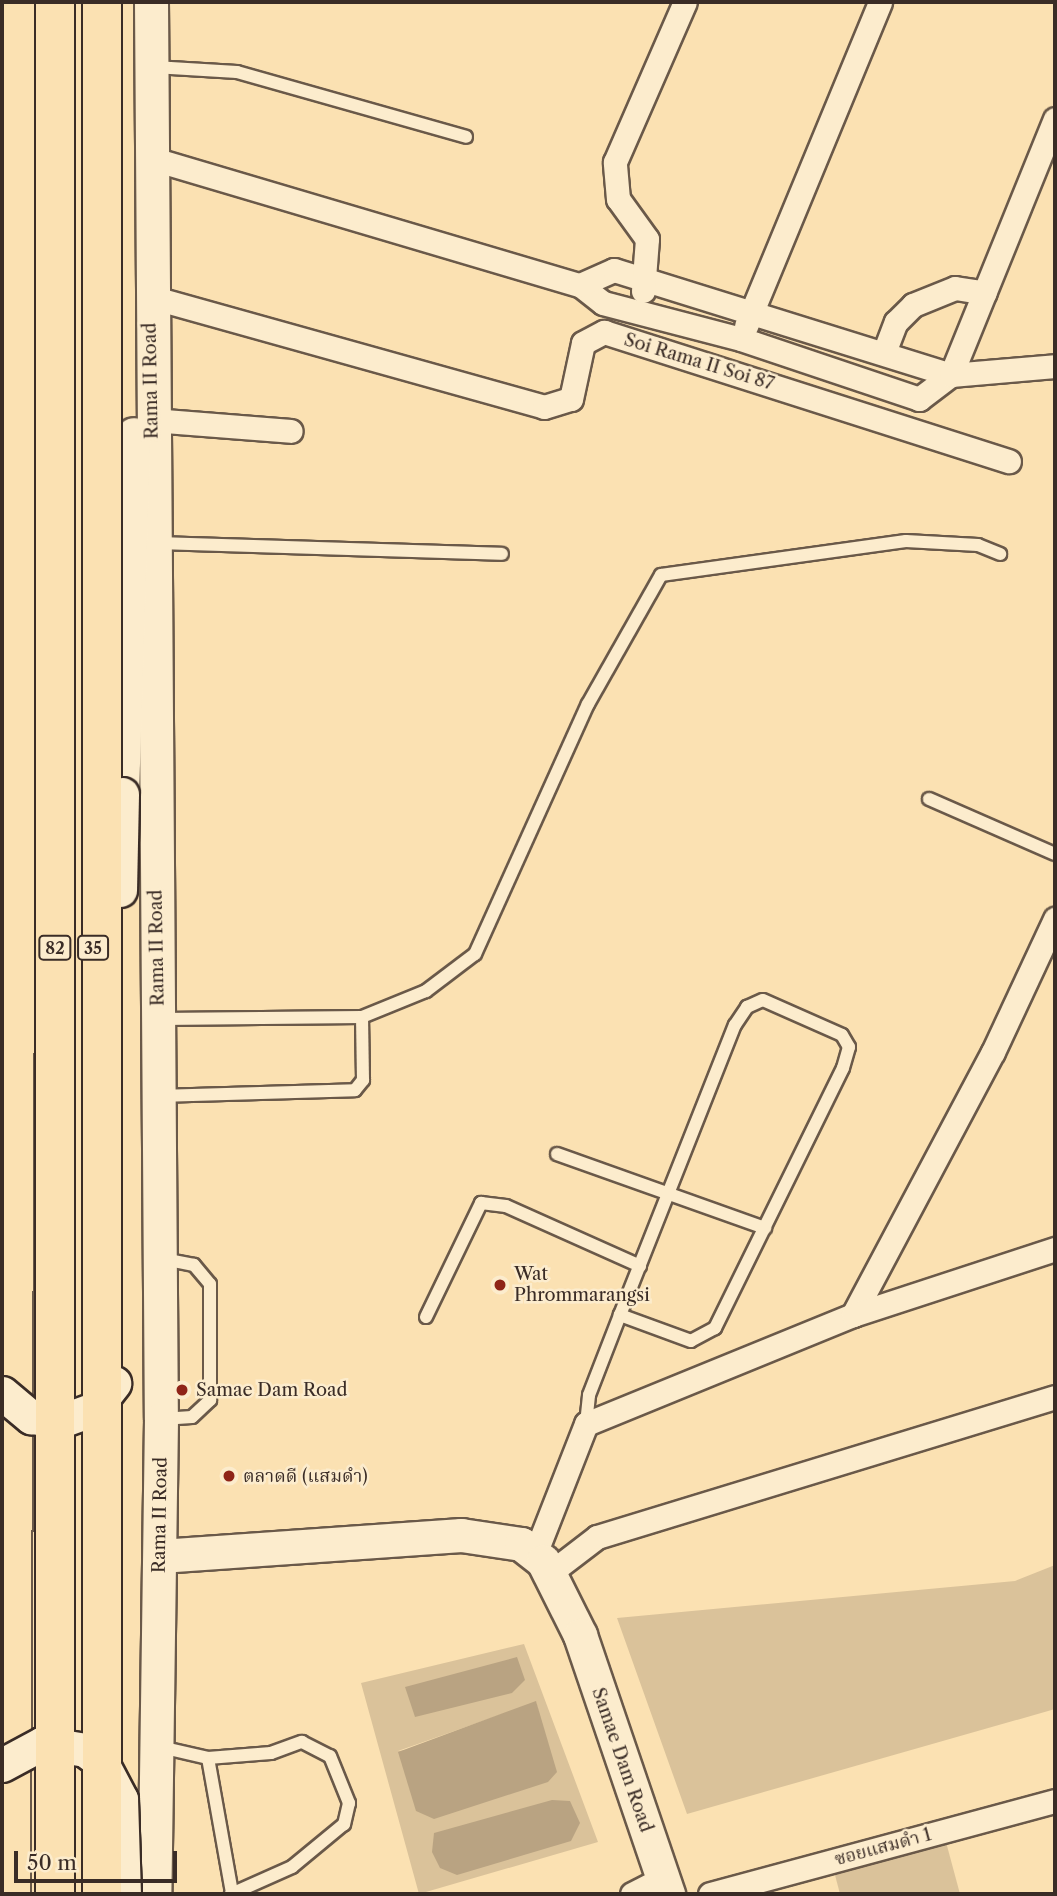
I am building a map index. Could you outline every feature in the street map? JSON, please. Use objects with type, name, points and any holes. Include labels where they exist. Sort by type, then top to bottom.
[{"type":"highway","points":[[11,1894],[19,2]]},
{"type":"highway","name":"82","points":[[55,2],[55,1894]]},
{"type":"highway","name":"35","points":[[93,2],[93,1894]]},
{"type":"highway","points":[[102,2],[102,1894]]},
{"type":"main road","name":"Rama II Road","points":[[151,2],[151,302],[161,1419],[160,1556],[152,1745],[154,1894]]},
{"type":"main road","points":[[2,1393],[31,1417],[61,1421],[94,1409],[118,1376],[122,794],[129,461],[151,302]]},
{"type":"main road","points":[[160,1556],[461,1535],[503,1539],[543,1564]]},
{"type":"main road","name":"Samae Dam Road","points":[[543,1564],[580,1635],[665,1887]]},
{"type":"main road","points":[[2,1765],[43,1744],[64,1744],[102,1763],[121,1799],[124,1894]]},
{"type":"street","points":[[638,311],[646,279],[648,239],[618,199],[615,162],[685,2]]},
{"type":"street","points":[[741,339],[880,2]]},
{"type":"street","points":[[150,158],[580,285],[603,303],[741,339],[919,399],[951,375],[1055,119]]},
{"type":"street","points":[[580,285],[614,270],[750,313],[885,350],[951,375],[1055,366]]},
{"type":"street","points":[[885,350],[896,322],[913,305],[955,288],[985,293]]},
{"type":"street","name":"Soi Rama II Soi 87","points":[[151,302],[544,407],[571,399],[583,343],[604,332],[1009,461]]},
{"type":"street","points":[[152,420],[291,431]]},
{"type":"street","points":[[853,1315],[993,1052],[1055,919]]},
{"type":"street","points":[[543,1564],[586,1424],[853,1315],[1055,1249]]},
{"type":"street","points":[[543,1564],[597,1537],[1055,1398]]},
{"type":"street","name":"ซอยแสมดำ 1","points":[[710,1894],[1055,1801]]},
{"type":"street","points":[[632,1894],[665,1887]]},
{"type":"lane","points":[[151,66],[237,72],[466,137]]},
{"type":"lane","points":[[157,1019],[362,1017],[426,991],[475,954],[588,704],[661,575],[906,541],[978,545],[1000,554]]},
{"type":"lane","points":[[153,543],[502,554]]},
{"type":"lane","points":[[929,799],[1055,853]]},
{"type":"lane","points":[[586,1424],[589,1395],[620,1315],[735,1025],[747,1007],[763,1000],[842,1035],[849,1047],[765,1228],[705,1339],[691,1341],[620,1315]]},
{"type":"lane","points":[[158,1096],[355,1090],[363,1080],[362,1017]]},
{"type":"lane","points":[[557,1154],[765,1228]]},
{"type":"lane","points":[[426,1317],[481,1203],[506,1206],[640,1266]]},
{"type":"lane","points":[[159,1259],[194,1265],[210,1284],[210,1400],[192,1417],[161,1419]]},
{"type":"lane","points":[[152,1745],[208,1758],[271,1753],[302,1742],[330,1756],[349,1803],[344,1824],[324,1846],[232,1894],[208,1758]]},
{"type":"shaded area","points":[[1055,1565],[1055,1709],[687,1814],[617,1618],[1015,1581]]},
{"type":"shaded area","points":[[524,1644],[598,1842],[419,1894],[361,1683]],"holes":[[[536,1702],[545,1737],[398,1751]]]},
{"type":"shaded area","points":[[517,1657],[525,1680],[512,1693],[415,1717],[405,1687]]},
{"type":"shaded area","points":[[536,1701],[557,1772],[548,1782],[434,1819],[416,1811],[398,1752]]},
{"type":"shaded area","points":[[552,1800],[570,1801],[580,1823],[571,1841],[457,1875],[440,1868],[432,1852],[434,1833]]},
{"type":"shaded area","points":[[946,1842],[960,1894],[840,1894],[835,1875]]},
{"type":"place","name":"Wat Phrommarangsi","points":[[500,1285]]},
{"type":"place","name":"Samae Dam Road","points":[[182,1390]]},
{"type":"place","name":"ตลาดดี (แสมดำ)","points":[[229,1476]]}]
